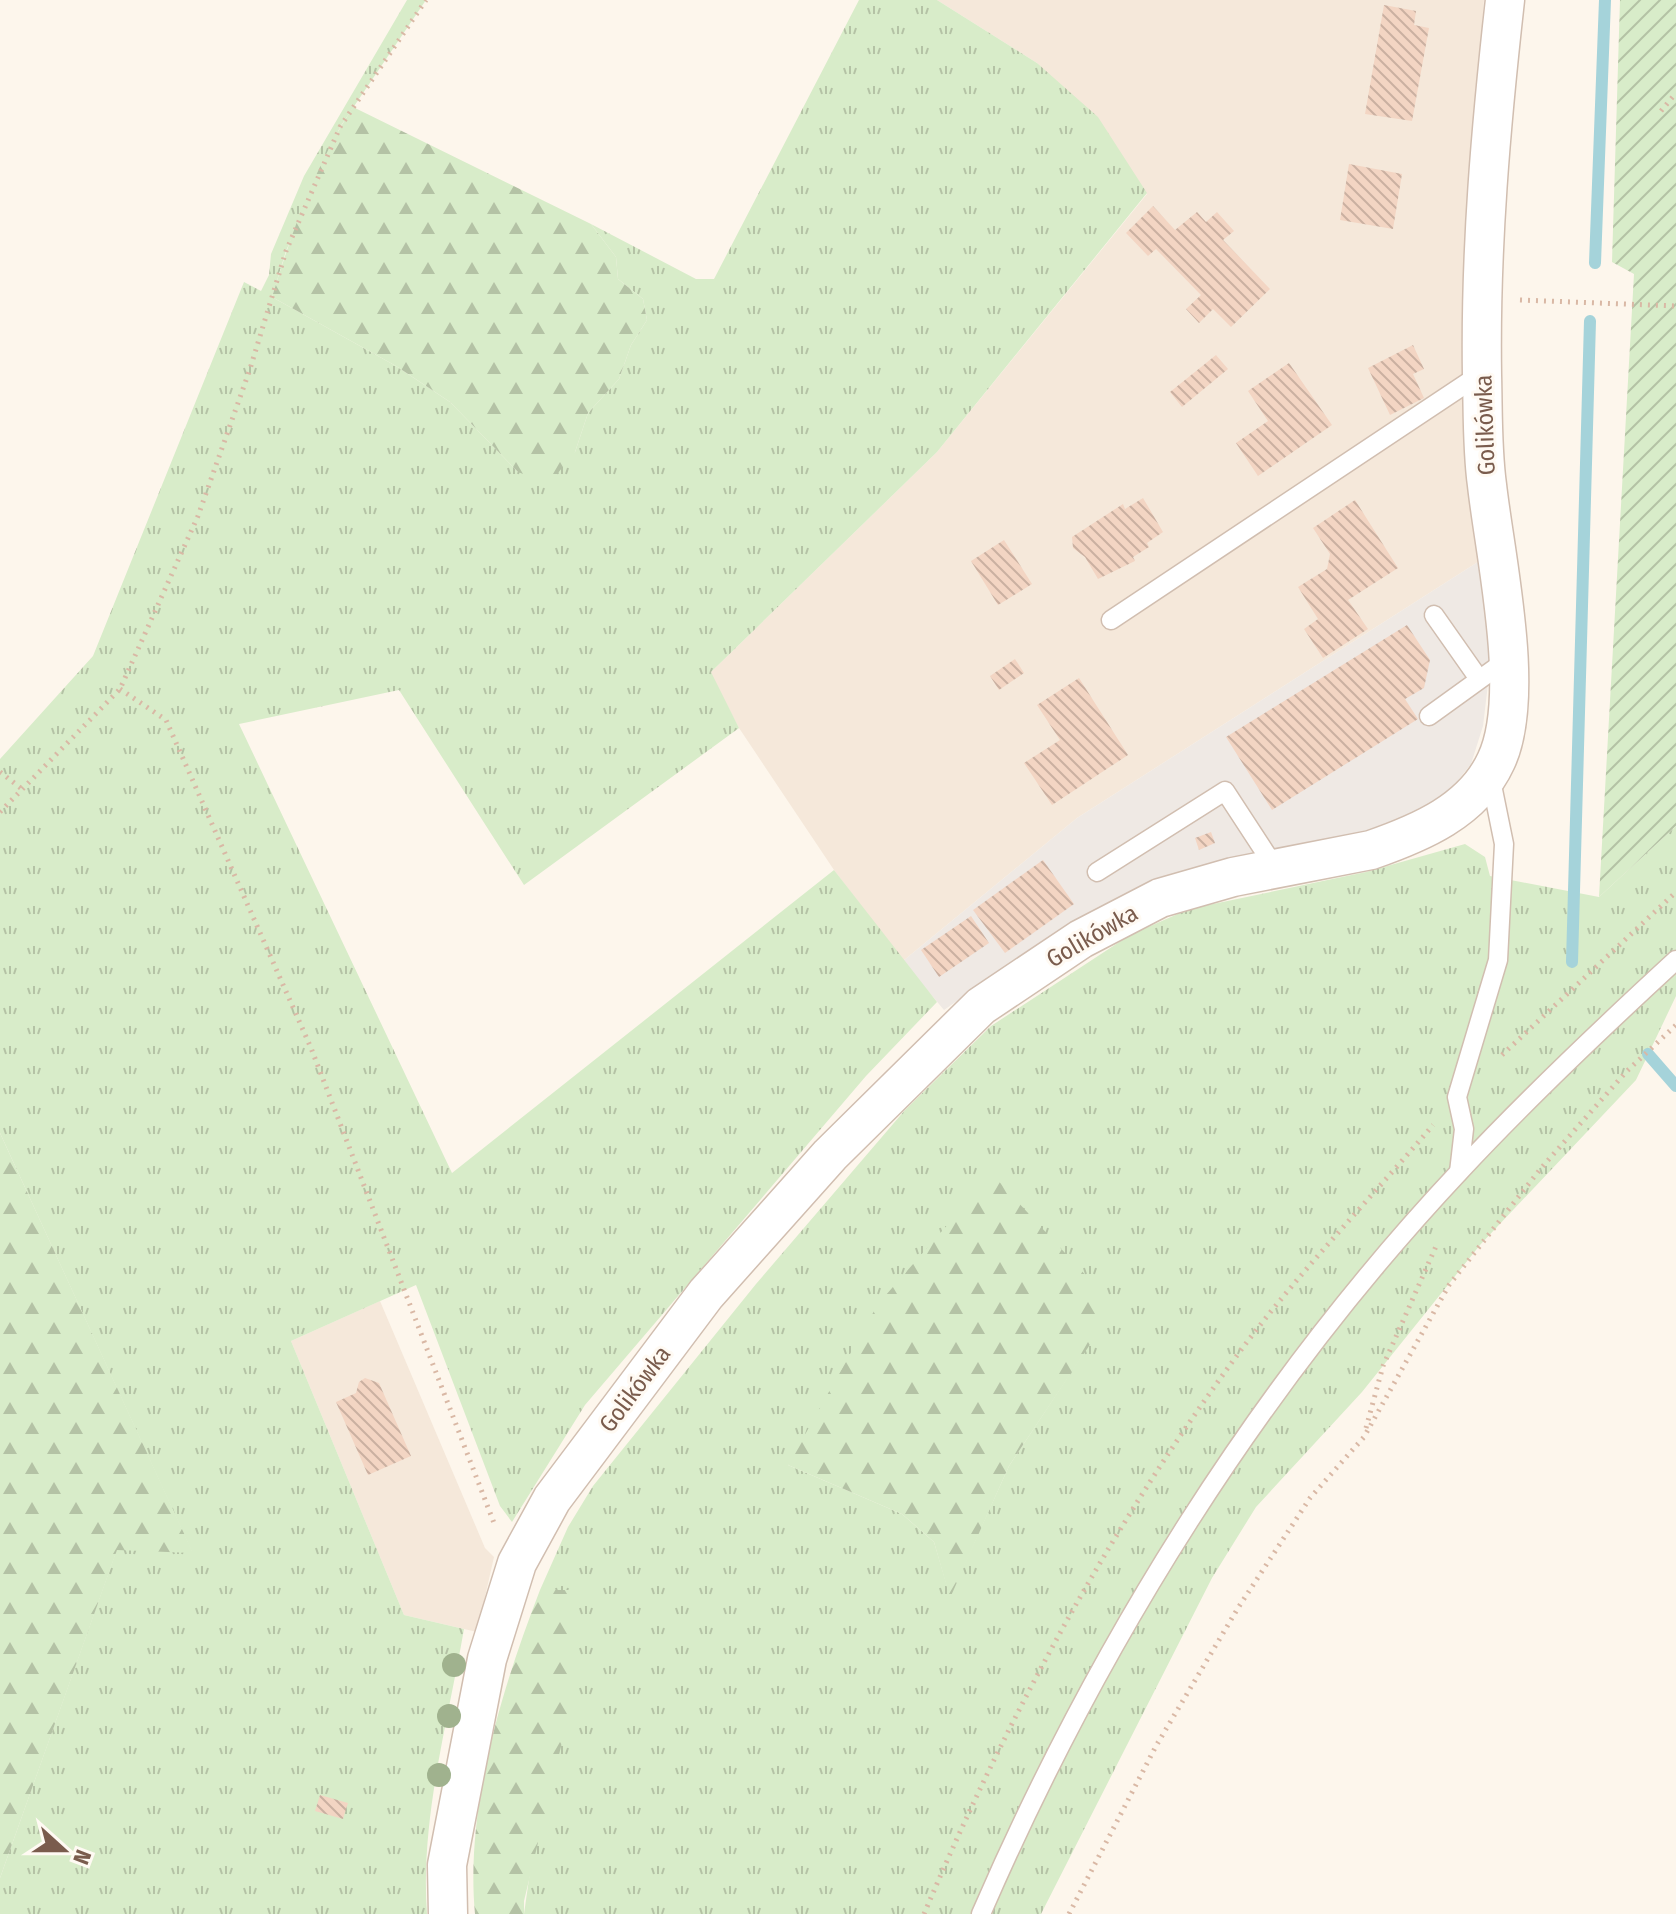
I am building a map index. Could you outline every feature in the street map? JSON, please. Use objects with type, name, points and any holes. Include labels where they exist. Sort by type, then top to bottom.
[{"type":"street","name":"Golikówka","points":[[448,1914],[447,1865],[484,1674],[517,1563],[552,1499],[706,1294],[830,1155],[981,1006],[1081,939],[1149,903],[1188,887],[1371,850],[1421,830],[1466,802],[1490,772],[1504,733],[1493,669],[1482,372],[1482,242],[1505,0]]},
{"type":"lane","points":[[1111,620],[1482,372]]},
{"type":"lane","points":[[1429,716],[1493,669],[1434,615]]},
{"type":"lane","points":[[1459,1172],[1464,1129],[1457,1097],[1498,960],[1504,844],[1490,772]]},
{"type":"lane","points":[[1097,872],[1225,791],[1276,869]]},
{"type":"lane","points":[[981,1914],[1046,1773],[1150,1582],[1241,1446],[1335,1318],[1459,1172],[1574,1054],[1676,960]]},
{"type":"path","points":[[0,812],[120,689],[198,516],[250,369],[286,251],[334,142],[426,0]]},
{"type":"path","points":[[1661,111],[1676,93]]},
{"type":"path","points":[[1483,298],[1676,306]]},
{"type":"path","points":[[120,689],[166,720],[311,1048],[493,1522],[517,1563]]},
{"type":"path","points":[[0,772],[22,789]]},
{"type":"path","points":[[924,1914],[971,1803],[1069,1615],[1135,1509],[1245,1346],[1457,1097],[1676,892]]},
{"type":"path","points":[[1069,1914],[1156,1746],[1238,1608],[1310,1498],[1364,1437],[1449,1285],[1542,1167],[1626,1072],[1676,1025]]},
{"type":"path","points":[[1364,1437],[1383,1366],[1438,1242]]},
{"type":"shaded area","points":[[937,0],[1484,0],[1466,234],[1481,560],[1077,818],[903,961],[834,870],[739,728],[710,673],[937,452],[1147,194],[1037,63]]},
{"type":"shaded area","points":[[1481,560],[1491,659],[1483,726],[1471,764],[1448,793],[1423,815],[1367,838],[1184,871],[1111,901],[1047,938],[944,1010],[903,961],[1077,818]]},
{"type":"shaded area","points":[[380,1301],[485,1548],[494,1557],[477,1632],[404,1615],[291,1341]]},
{"type":"green space","points":[[407,0],[426,0],[340,127],[286,251],[272,297],[396,366],[450,402],[518,472],[575,452],[588,413],[619,379],[631,345],[647,320],[643,299],[618,279],[616,257],[591,224],[696,279],[714,279],[859,0],[937,0],[1037,63],[1098,117],[1147,193],[937,452],[711,672],[739,728],[524,885],[399,690],[239,724],[452,1173],[834,870],[937,1002],[866,1076],[585,1405],[512,1522],[500,1506],[416,1285],[291,1341],[404,1615],[464,1629],[431,1807],[427,1914],[0,1914],[0,1878],[117,1549],[192,1552],[0,1133],[0,759],[93,656],[244,282],[261,291],[269,275],[271,254],[304,176]]},
{"type":"green space","points":[[1620,0],[1676,0],[1676,826],[1599,897],[1634,274],[1612,262]]},
{"type":"green space","points":[[353,107],[591,224],[616,257],[618,279],[643,299],[647,320],[631,345],[619,379],[588,413],[575,452],[549,484],[518,472],[450,402],[396,366],[272,297],[306,199],[327,151]]},
{"type":"green space","points":[[1676,826],[1676,996],[1636,1080],[1480,1245],[1362,1392],[1256,1507],[1212,1578],[1041,1914],[524,1914],[570,1591],[540,1590],[568,1527],[593,1486],[756,1284],[905,1110],[991,1026],[1130,935],[1189,909],[1366,872],[1465,844],[1485,857],[1490,876],[1599,897]],"holes":[[[1114,1307],[1009,1466],[950,1596],[934,1542],[902,1514],[788,1465]]]},
{"type":"green space","points":[[0,1133],[193,1553],[117,1550],[0,1878]]},
{"type":"green space","points":[[992,1174],[1115,1307],[1009,1466],[950,1598],[934,1542],[902,1514],[788,1465],[878,1304]]},
{"type":"green space","points":[[540,1590],[570,1590],[570,1709],[524,1901],[524,1914],[475,1914],[473,1874],[481,1791],[512,1667]]},
{"type":"building","points":[[1384,5],[1416,11],[1414,25],[1429,28],[1412,121],[1365,114]]},
{"type":"building","points":[[1349,164],[1402,174],[1393,229],[1340,220]]},
{"type":"building","points":[[1153,206],[1175,230],[1197,212],[1206,222],[1217,212],[1234,231],[1223,240],[1270,289],[1231,327],[1213,309],[1199,323],[1186,309],[1201,295],[1156,249],[1148,256],[1126,233]]},
{"type":"building","points":[[1413,345],[1424,369],[1413,374],[1424,398],[1390,415],[1368,368]]},
{"type":"building","points":[[1216,355],[1228,369],[1182,407],[1170,392]]},
{"type":"building","points":[[1289,363],[1332,425],[1258,476],[1236,443],[1268,421],[1248,391]]},
{"type":"building","points":[[1143,498],[1163,532],[1147,543],[1149,547],[1133,557],[1135,561],[1098,579],[1085,557],[1073,548],[1072,537],[1123,504],[1125,509]]},
{"type":"building","points":[[1355,500],[1398,568],[1348,600],[1368,629],[1323,658],[1304,629],[1318,619],[1298,587],[1327,569],[1330,554],[1313,528]]},
{"type":"building","points":[[1004,540],[1032,584],[998,605],[971,561]]},
{"type":"building","points":[[1407,625],[1430,660],[1424,688],[1405,699],[1418,719],[1272,810],[1226,737]]},
{"type":"building","points":[[1015,659],[1024,673],[999,690],[990,676]]},
{"type":"building","points":[[1079,678],[1128,755],[1052,805],[1024,763],[1060,740],[1037,705]]},
{"type":"building","points":[[1211,832],[1215,843],[1199,850],[1195,838]]},
{"type":"building","points":[[1043,860],[1074,904],[1005,953],[973,910]]},
{"type":"building","points":[[971,916],[989,943],[939,977],[921,950]]},
{"type":"building","points":[[365,1378],[379,1383],[411,1456],[368,1475],[336,1402],[356,1393],[359,1382]]},
{"type":"building","points":[[320,1795],[348,1803],[343,1819],[315,1811]]},
{"type":"waterway","points":[[1595,263],[1605,0]]},
{"type":"waterway","points":[[1572,962],[1590,321]]},
{"type":"waterway","points":[[1648,1054],[1676,1086]]}]
